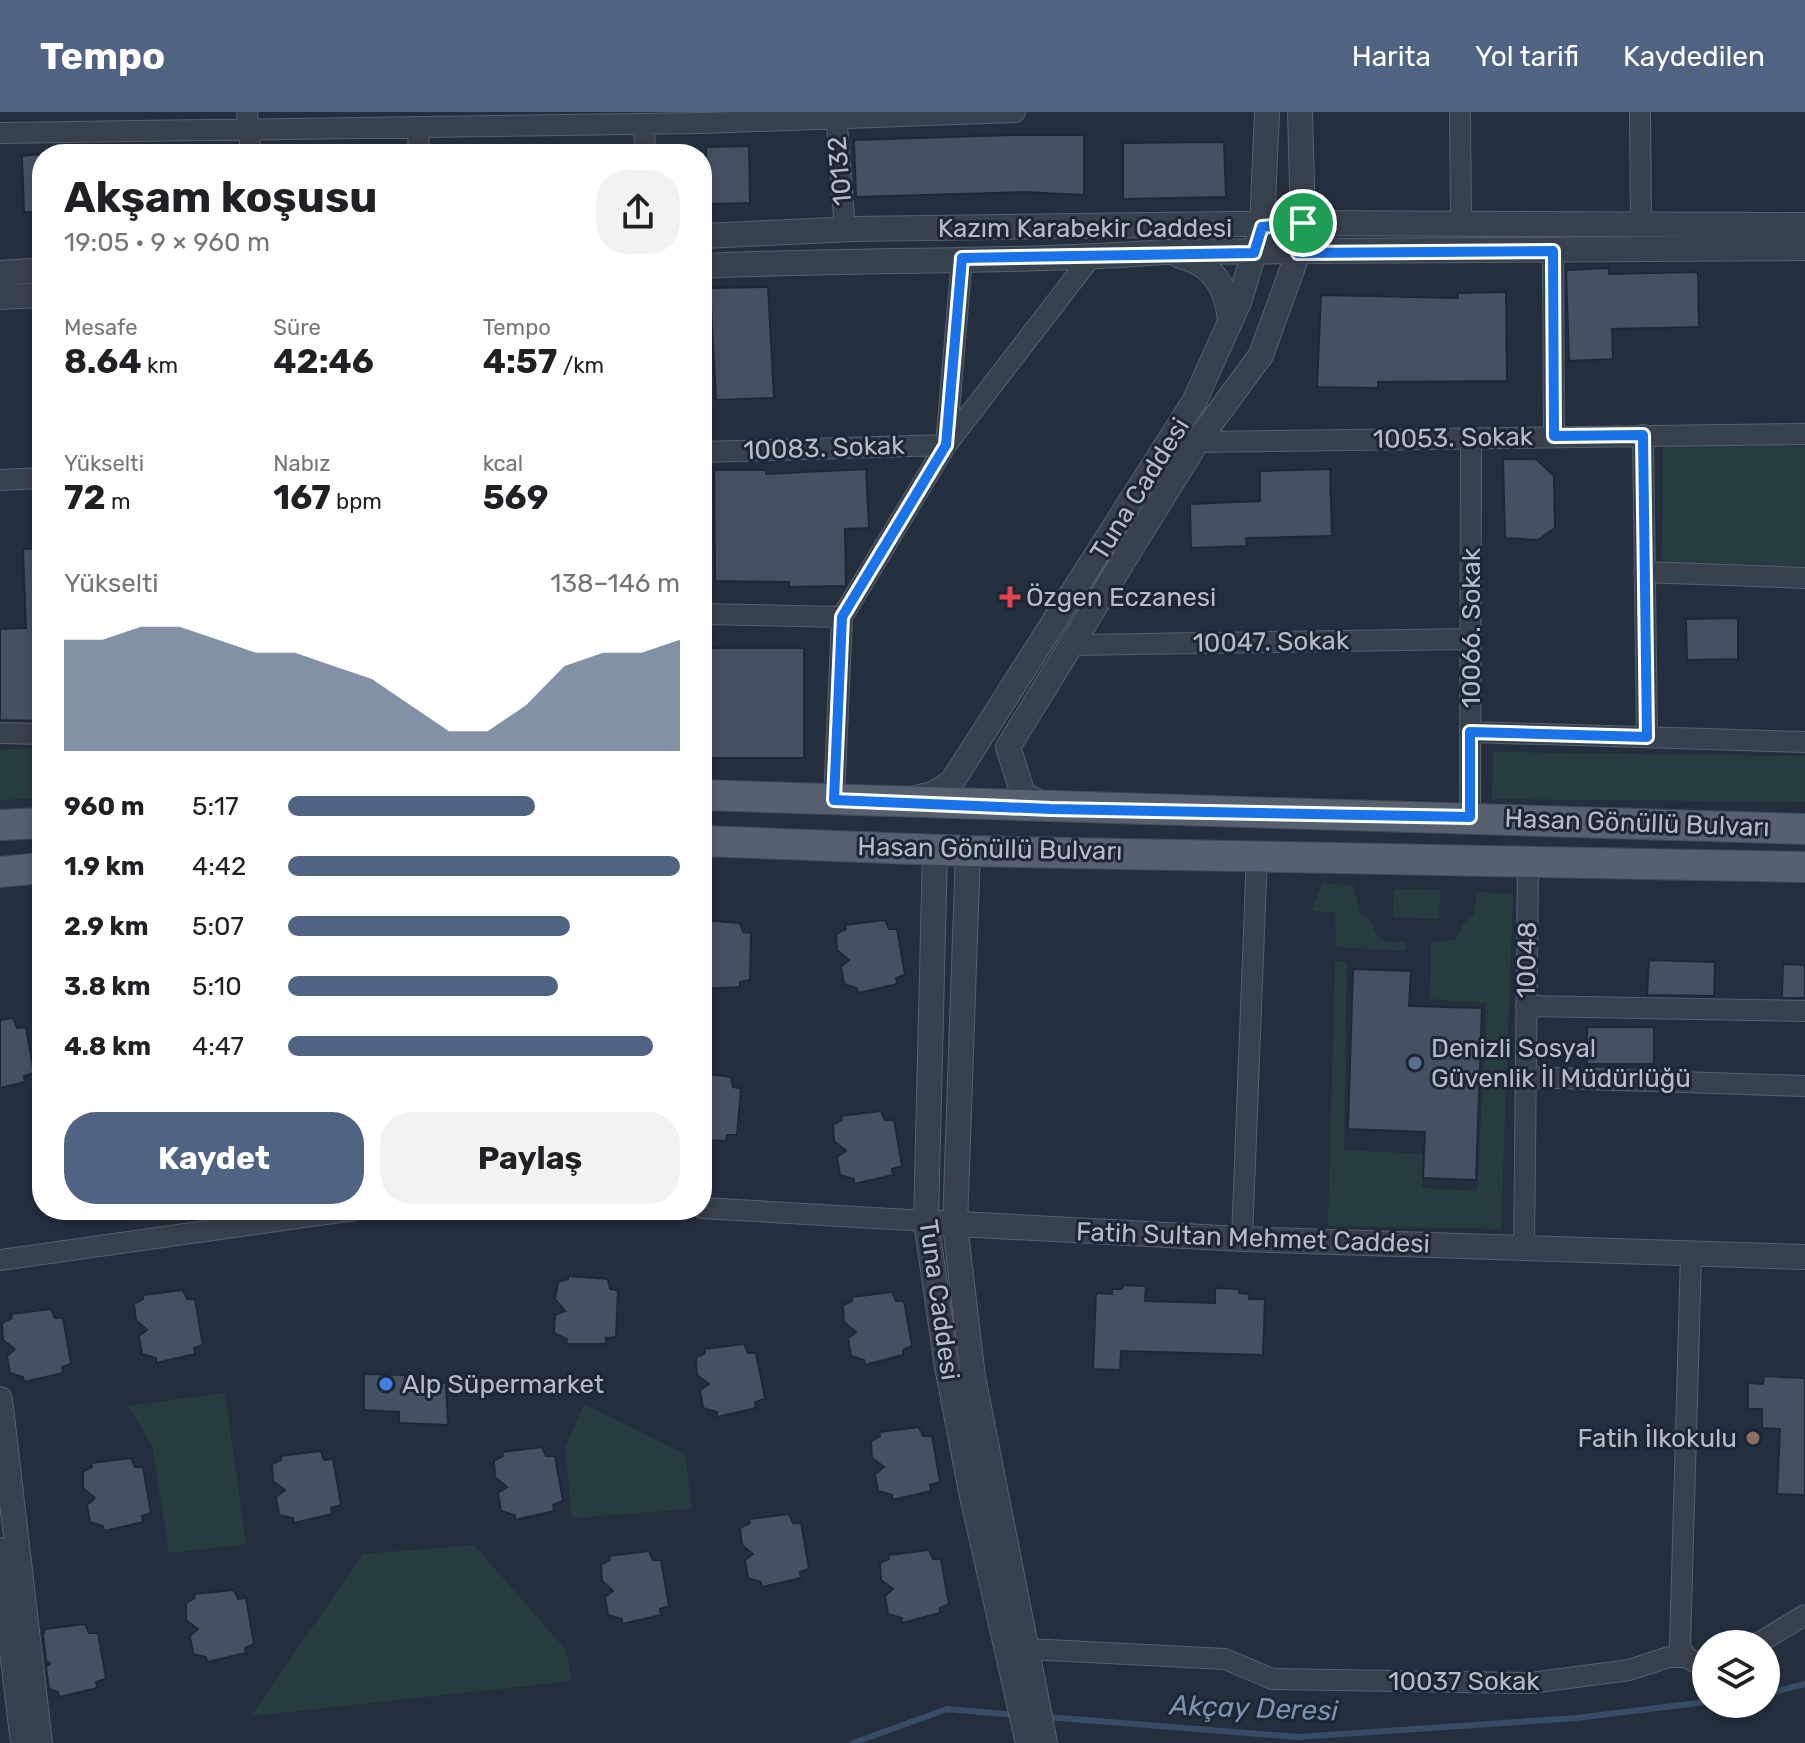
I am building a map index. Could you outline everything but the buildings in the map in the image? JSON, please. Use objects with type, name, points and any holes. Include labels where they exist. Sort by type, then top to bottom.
[{"type":"main road","name":"Hasan Gönüllü Bulvarı","points":[[712,795],[1051,809],[1470,817],[1805,829]]},
{"type":"main road","points":[[0,825],[32,823]]},
{"type":"main road","name":"Hasan Gönüllü Bulvarı","points":[[712,841],[968,851],[1257,854],[1528,863],[1805,867]]},
{"type":"main road","points":[[0,872],[32,869]]},
{"type":"street","points":[[0,133],[248,121],[644,124],[672,118],[1015,112]]},
{"type":"street","name":"Tuna Caddesi","points":[[899,803],[933,794],[952,782],[1194,402],[1230,323],[1262,227],[1267,112]]},
{"type":"street","name":"Tuna Caddesi","points":[[1051,809],[1023,794],[1008,747],[1197,442],[1261,355],[1298,253],[1303,223],[1300,112]]},
{"type":"street","points":[[1460,112],[1461,225]]},
{"type":"street","points":[[1640,112],[1641,224]]},
{"type":"street","name":"10132","points":[[836,115],[845,230]]},
{"type":"street","points":[[248,121],[250,144]]},
{"type":"street","points":[[411,122],[416,144]]},
{"type":"street","points":[[644,124],[645,144]]},
{"type":"street","name":"Kazım Karabekir Caddesi","points":[[712,236],[845,230],[1262,227],[1303,223],[1805,225]]},
{"type":"street","name":"Kazım Karabekir Caddesi","points":[[712,266],[1091,257],[1166,252],[1805,248]]},
{"type":"street","points":[[1553,251],[1554,436]]},
{"type":"street","points":[[1166,252],[1196,260],[1215,275],[1228,300],[1230,323]]},
{"type":"street","points":[[834,800],[842,617],[946,445],[1091,257]]},
{"type":"street","points":[[946,445],[962,258]]},
{"type":"street","points":[[0,273],[32,271]]},
{"type":"street","points":[[0,297],[32,295]]},
{"type":"street","name":"10053. Sokak","points":[[1197,442],[1805,434]]},
{"type":"street","points":[[1643,435],[1647,737]]},
{"type":"street","name":"10066. Sokak","points":[[1470,817],[1471,438]]},
{"type":"street","name":"10083. Sokak","points":[[712,452],[946,445]]},
{"type":"street","points":[[0,480],[32,478]]},
{"type":"street","points":[[1644,572],[1805,578]]},
{"type":"street","points":[[712,614],[842,617]]},
{"type":"street","name":"10047. Sokak","points":[[1072,645],[1471,639]]},
{"type":"street","points":[[1470,732],[1805,742]]},
{"type":"street","points":[[0,733],[32,734]]},
{"type":"street","name":"Tuna Caddesi","points":[[935,850],[926,1221],[947,1367],[1045,1743]]},
{"type":"street","name":"Tuna Caddesi","points":[[968,851],[955,1225],[973,1377],[1022,1658],[1028,1743]]},
{"type":"street","points":[[1242,1239],[1257,854]]},
{"type":"street","name":"10048","points":[[1524,1249],[1528,863]]},
{"type":"street","points":[[1526,1006],[1805,1011]]},
{"type":"street","points":[[1526,1077],[1805,1086]]},
{"type":"street","name":"Fatih Sultan Mehmet Caddesi","points":[[712,1209],[955,1225],[1242,1239],[1805,1257]]},
{"type":"street","points":[[0,1260],[283,1220]]},
{"type":"street","points":[[1691,1254],[1680,1647],[1692,1660]]},
{"type":"street","points":[[0,1399],[40,1743]]},
{"type":"street","points":[[0,1550],[23,1743]]},
{"type":"street","points":[[1780,1630],[1805,1615]]},
{"type":"street","name":"10037 Sokak","points":[[1022,1658],[1225,1659],[1272,1679],[1490,1684],[1629,1670],[1669,1657],[1686,1657]]},
{"type":"green space","points":[[1663,443],[1805,445],[1805,570],[1662,568]]},
{"type":"green space","points":[[32,748],[32,798],[0,800],[0,750]]},
{"type":"green space","points":[[1493,752],[1805,756],[1805,802],[1492,799]]},
{"type":"green space","points":[[1322,884],[1353,885],[1360,913],[1371,923],[1376,934],[1385,941],[1405,942],[1405,951],[1336,947],[1335,912],[1311,911]]},
{"type":"green space","points":[[1394,889],[1440,890],[1439,919],[1393,917]]},
{"type":"green space","points":[[1477,892],[1513,894],[1501,1229],[1328,1226],[1335,961],[1347,962],[1344,1150],[1423,1154],[1422,1188],[1477,1191],[1487,1003],[1430,999],[1431,942],[1455,940],[1464,923],[1474,914]]},
{"type":"green space","points":[[225,1393],[246,1544],[169,1553],[152,1445],[128,1406]]},
{"type":"green space","points":[[584,1404],[685,1454],[692,1509],[572,1518],[565,1448]]},
{"type":"green space","points":[[474,1545],[566,1650],[572,1681],[251,1716],[363,1554]]},
{"type":"waterway","name":"Akçay Deresi","points":[[1780,1690],[1805,1684]]},
{"type":"waterway","name":"Akçay Deresi","points":[[1047,1717],[1298,1737],[1576,1718],[1692,1704]]},
{"type":"waterway","name":"Akçay Deresi","points":[[853,1743],[947,1709],[1015,1715]]},
{"type":"place","name":"Özgen Eczanesi","points":[[1010,597]]},
{"type":"place","name":"Denizli Sosyal Güvenlik İl Müdürlüğü","points":[[1415,1063]]},
{"type":"place","name":"Alp Süpermarket","points":[[386,1384]]},
{"type":"place","name":"Fatih İlkokulu","points":[[1753,1438]]},
{"type":"route","points":[[1303,223],[1298,253],[1553,251],[1554,436],[1643,435],[1647,737],[1470,732],[1470,817],[1051,809],[834,800],[842,617],[946,445],[962,258],[1091,257],[1166,252],[1254,253],[1262,227],[1303,223]]}]
